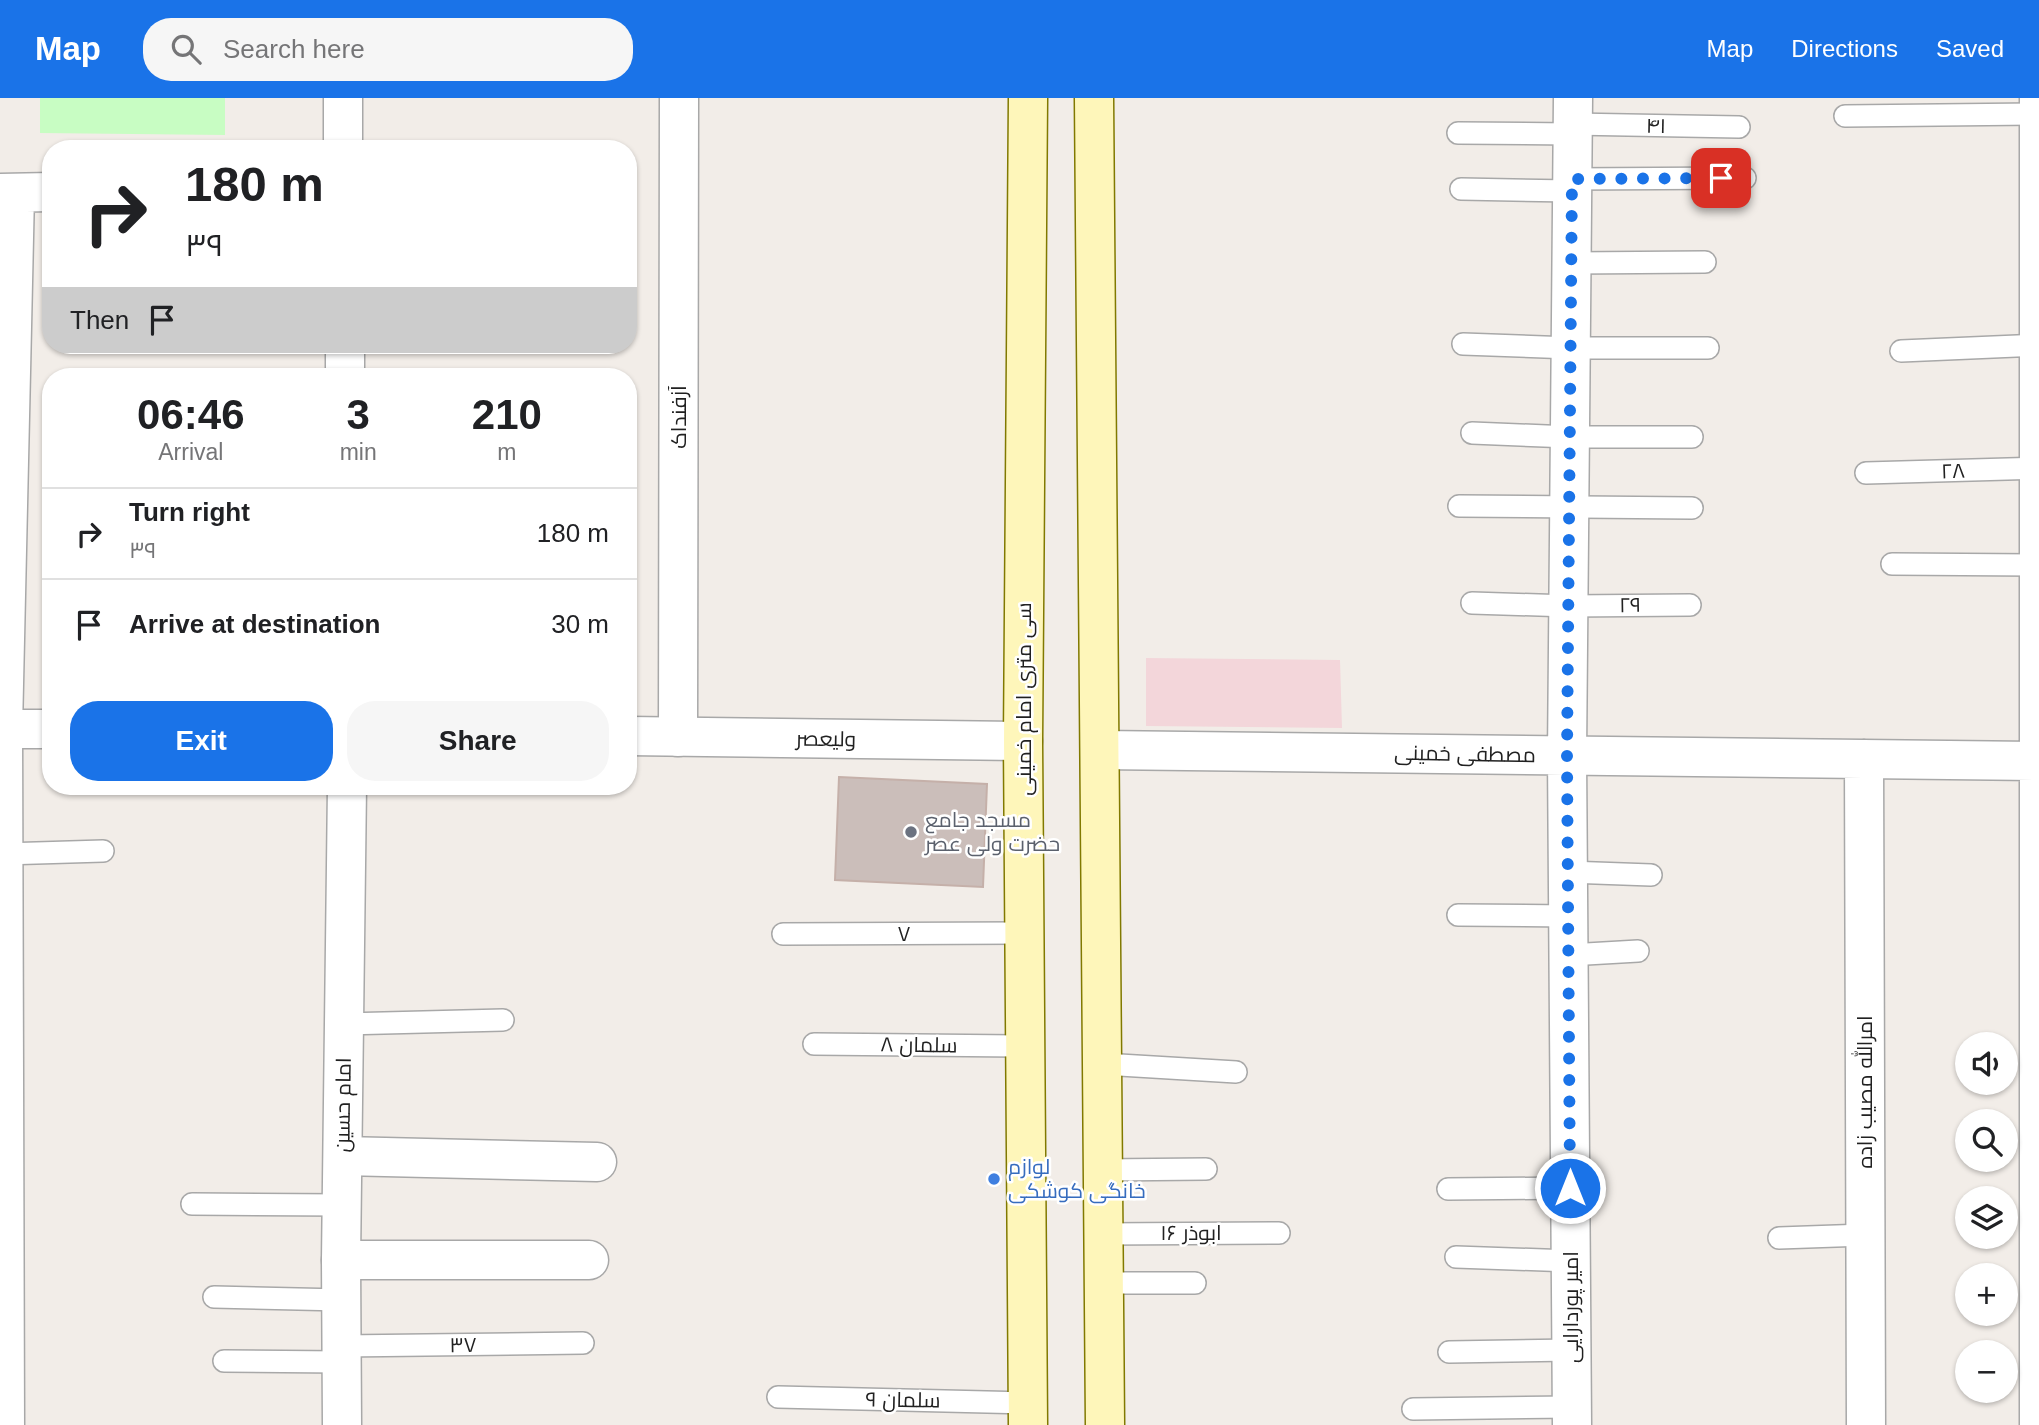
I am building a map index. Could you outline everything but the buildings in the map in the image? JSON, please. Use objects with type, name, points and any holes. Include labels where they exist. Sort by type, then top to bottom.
[{"type":"main road","name":"سی متری امام خمینی","points":[[1028,98],[1023,741],[1028,1414]]},
{"type":"main road","points":[[1094,98],[1105,1425]]},
{"type":"street","points":[[343,98],[343,140]]},
{"type":"street","name":"آزفنداک","points":[[678,737],[679,98]]},
{"type":"street","points":[[2039,98],[2039,1425]]},
{"type":"street","name":"امیر پوردارایی","points":[[1572,1416],[1567,756],[1573,119]]},
{"type":"street","points":[[5,1425],[2,1315],[2,729],[22,193]]},
{"type":"street","points":[[2,729],[42,729]]},
{"type":"street","name":"وليعصر","points":[[637,736],[1023,741]]},
{"type":"street","name":"مصطفی خمینی","points":[[1101,750],[2039,761]]},
{"type":"street","name":"امرالله مصیب زاده","points":[[1864,759],[1866,1425]]},
{"type":"street","name":"امام حسین","points":[[342,1425],[341,1260],[347,795]]},
{"type":"street","points":[[343,1156],[597,1162]]},
{"type":"street","points":[[341,1260],[589,1260]]},
{"type":"lane","points":[[1845,116],[2039,114]]},
{"type":"lane","name":"۴۱","points":[[1458,133],[1573,119],[1739,127]]},
{"type":"lane","points":[[1461,189],[1745,178]]},
{"type":"lane","points":[[1572,263],[1705,262]]},
{"type":"lane","points":[[1463,344],[1571,348],[1708,348]]},
{"type":"lane","points":[[1901,351],[2039,345]]},
{"type":"lane","points":[[1472,433],[1570,437],[1692,437]]},
{"type":"lane","name":"۲۸","points":[[1866,473],[2039,468]]},
{"type":"lane","points":[[1459,506],[1692,508]]},
{"type":"lane","points":[[1892,564],[2039,565]]},
{"type":"lane","name":"۲۹","points":[[1472,603],[1569,606],[1690,605]]},
{"type":"lane","points":[[3,854],[103,851]]},
{"type":"lane","points":[[1568,872],[1651,875]]},
{"type":"lane","points":[[1458,915],[1569,916]]},
{"type":"lane","name":"۷","points":[[783,934],[1024,933]]},
{"type":"lane","points":[[1569,956],[1638,951]]},
{"type":"lane","points":[[344,1024],[503,1020]]},
{"type":"lane","name":"سلمان ۸","points":[[814,1044],[1025,1046]]},
{"type":"lane","points":[[1103,1064],[1236,1072]]},
{"type":"lane","points":[[1103,1170],[1206,1169]]},
{"type":"lane","points":[[1448,1189],[1570,1188]]},
{"type":"lane","points":[[192,1204],[342,1205]]},
{"type":"lane","name":"ابوذر ۱۶","points":[[1104,1234],[1279,1233]]},
{"type":"lane","points":[[1779,1238],[1866,1235]]},
{"type":"lane","points":[[1456,1257],[1571,1261]]},
{"type":"lane","points":[[1104,1283],[1195,1283]]},
{"type":"lane","points":[[214,1297],[342,1300]]},
{"type":"lane","name":"۳۷","points":[[224,1361],[583,1343]]},
{"type":"lane","points":[[1449,1352],[1571,1350]]},
{"type":"lane","name":"سلمان ۹","points":[[778,1397],[1028,1414]]},
{"type":"lane","points":[[1413,1409],[1572,1416]]},
{"type":"shaded area","points":[[1146,658],[1340,660],[1342,728],[1146,726]]},
{"type":"green space","points":[[40,98],[225,98],[225,135],[40,133]]},
{"type":"place","name":"مسجد جامع حضرت ولی عصر","points":[[911,832]]},
{"type":"place","name":"لوازم خانگی کوشکی","points":[[994,1179]]},
{"type":"route","points":[[1570,1188],[1567,756],[1572,179],[1721,178]]}]
